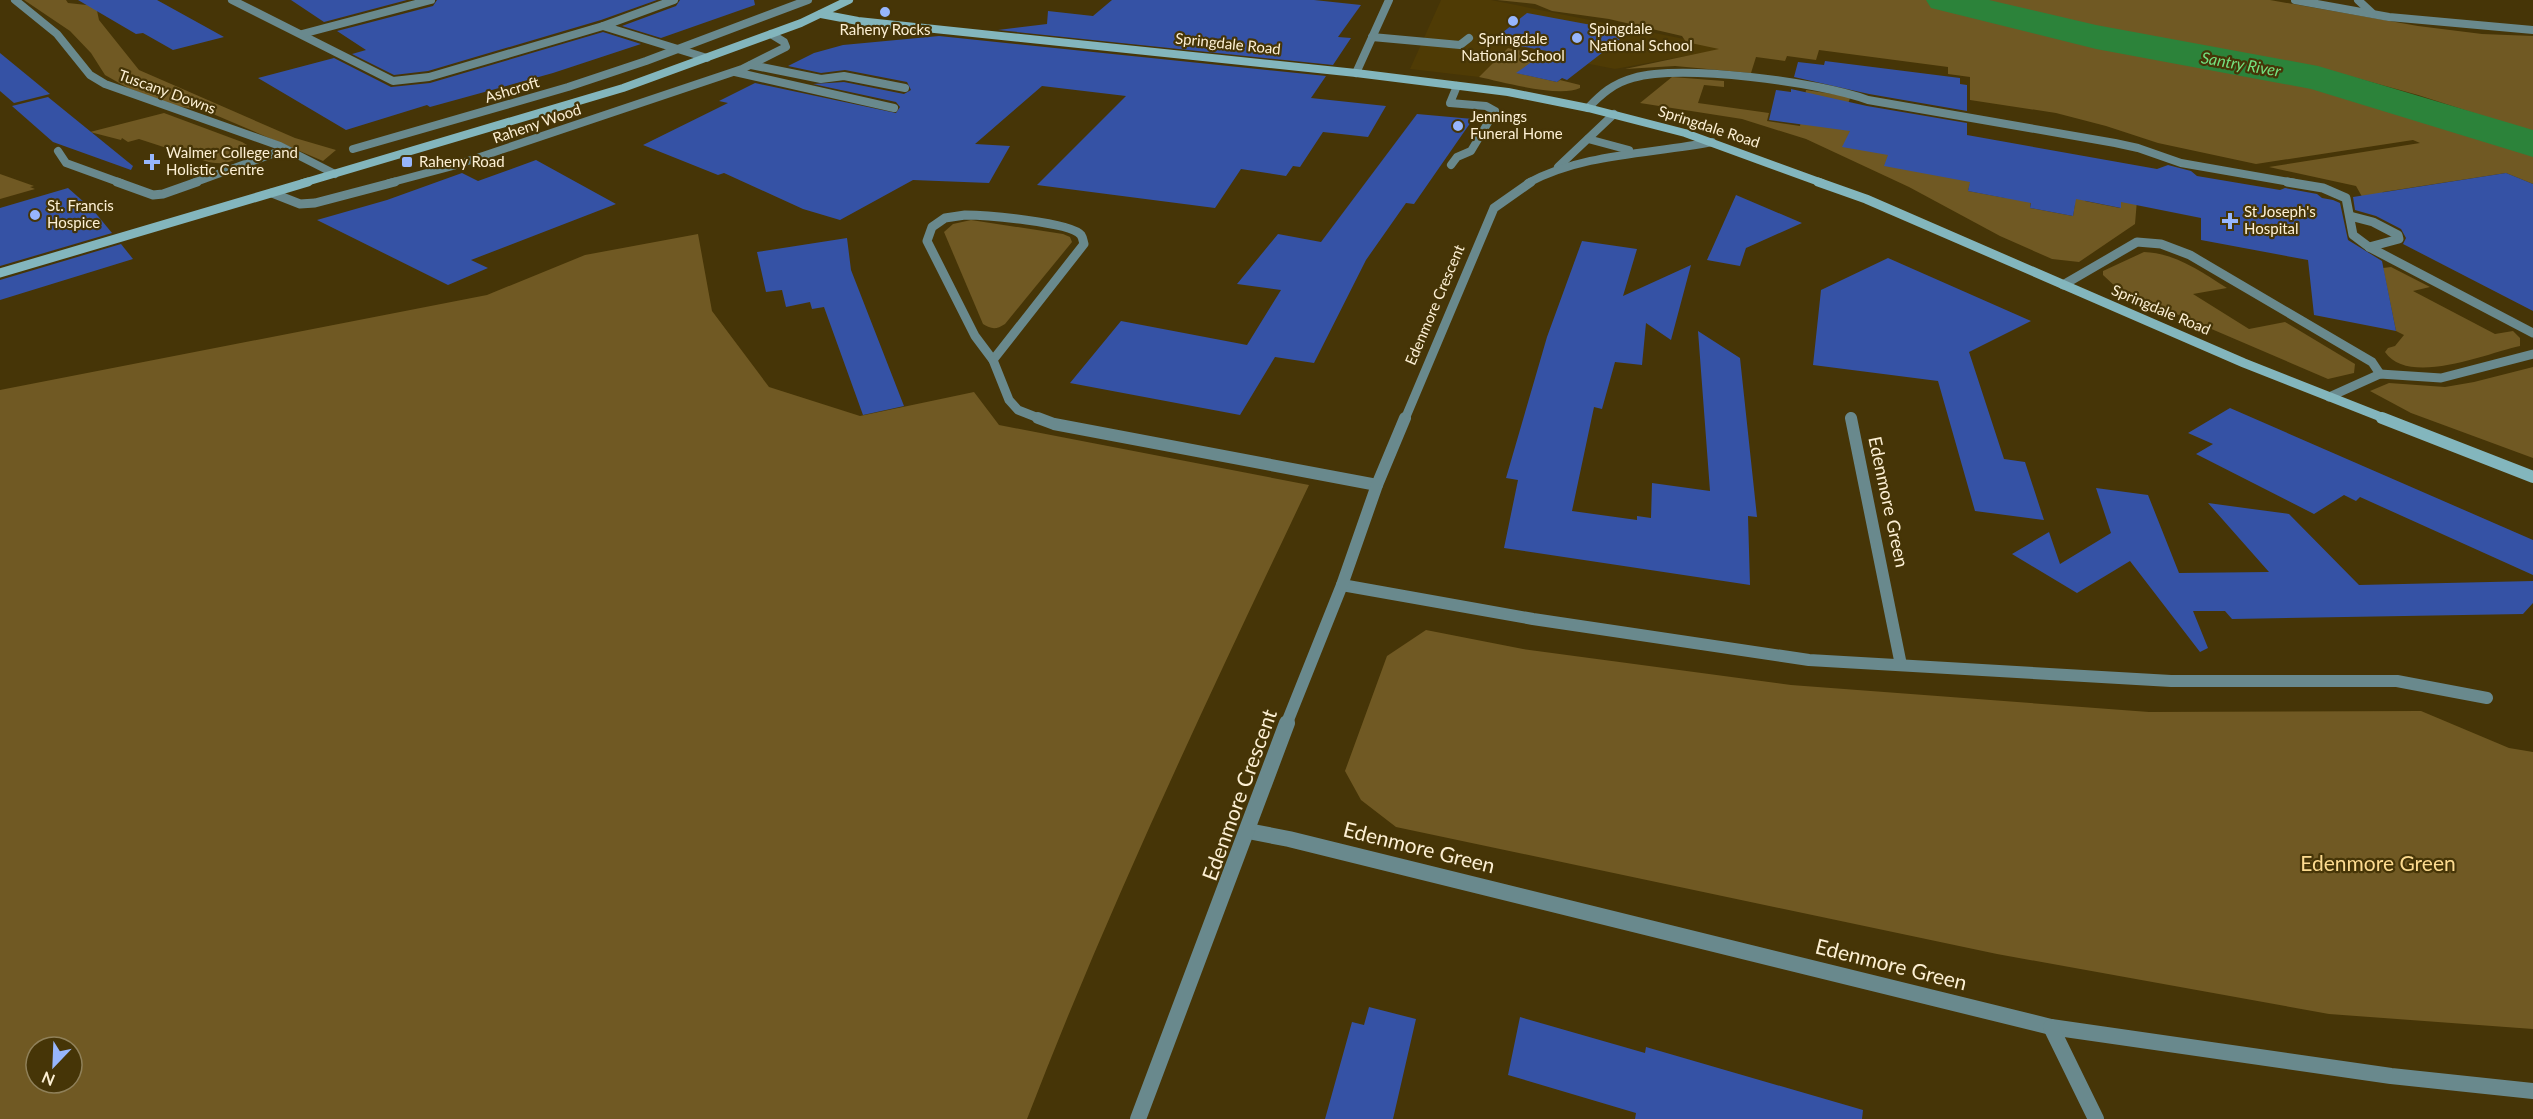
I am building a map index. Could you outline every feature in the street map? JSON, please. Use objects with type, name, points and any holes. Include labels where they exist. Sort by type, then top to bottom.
[{"type":"street","name":"Tuscany Downs","points":[[15,0],[57,34],[90,75],[105,84],[283,150],[316,163],[335,174]]},
{"type":"street","name":"Ashcroft","points":[[232,0],[384,78],[405,81],[429,77],[520,52],[603,26],[674,0]]},
{"type":"street","points":[[302,34],[431,0]]},
{"type":"street","name":"Ashcroft","points":[[353,149],[568,87],[808,0]]},
{"type":"street","points":[[0,273],[623,88],[771,34],[849,0]]},
{"type":"street","points":[[1356,73],[1389,0]]},
{"type":"street","points":[[2295,0],[2372,14],[2491,28],[2533,30]]},
{"type":"street","points":[[2358,0],[2372,14]]},
{"type":"street","name":"Springdale Road","points":[[821,14],[858,21],[1356,73],[1508,92],[1614,114],[1712,142],[1866,199],[2329,397],[2533,477]]},
{"type":"street","points":[[603,26],[707,58]]},
{"type":"street","name":"Raheny Wood","points":[[272,193],[300,204],[315,203],[375,189],[504,149],[735,72],[786,46],[784,42],[771,34]]},
{"type":"street","points":[[1372,37],[1460,45],[1468,38]]},
{"type":"street","points":[[751,65],[821,79],[844,76],[905,88]]},
{"type":"street","points":[[735,72],[894,108]]},
{"type":"street","points":[[1588,108],[1612,86],[1627,80],[1676,72],[1847,92],[1868,100],[2115,143],[2181,163],[2323,188],[2346,198],[2353,235],[2369,247],[2533,333]]},
{"type":"street","points":[[1451,165],[1457,157],[1471,151],[1495,111],[1486,106],[1450,103],[1457,86]]},
{"type":"street","name":"Edenmore Crescent","points":[[1557,168],[1614,114]]},
{"type":"street","name":"Edenmore Crescent","points":[[1588,138],[1636,152]]},
{"type":"street","name":"Edenmore Crescent","points":[[1138,1119],[1285,728],[1342,585],[1377,485],[1494,208],[1510,192],[1557,168],[1610,156],[1684,148],[1712,142]]},
{"type":"street","points":[[58,151],[66,163],[153,195],[173,192],[283,150]]},
{"type":"street","points":[[993,360],[1084,244],[1081,235],[1072,229],[976,213],[958,214],[940,220],[931,226],[927,233],[927,241],[975,336],[993,360],[1010,400],[1018,410],[1054,424],[1377,485]]},
{"type":"street","points":[[2350,216],[2373,222],[2398,235],[2399,239],[2369,247]]},
{"type":"street","points":[[2063,285],[2137,242],[2161,244],[2190,255],[2372,362],[2380,374]]},
{"type":"street","points":[[2329,397],[2380,374],[2440,378],[2533,354]]},
{"type":"street","name":"Edenmore Green","points":[[1851,418],[1901,665]]},
{"type":"street","points":[[1342,585],[1533,619],[1809,660],[2171,681],[2397,681],[2487,698]]},
{"type":"street","name":"Edenmore Green","points":[[1248,831],[1289,839],[2050,1027],[2391,1076],[2533,1091]]},
{"type":"street","points":[[2050,1027],[2096,1119]]},
{"type":"shaded area","name":"Springdale National School","points":[[1441,0],[1491,0],[1729,48],[1615,69],[1508,48],[1479,77],[1410,69]]},
{"type":"green space","points":[[24,0],[66,0],[68,3],[96,6],[99,20],[139,70],[295,138],[336,150],[323,161],[206,111],[172,105],[128,88],[105,75],[91,53],[70,31]]},
{"type":"green space","points":[[1497,0],[2270,0],[2418,26],[2482,34],[2533,36],[2533,132],[2418,95],[2331,71],[2195,49],[1977,2],[1953,6],[2086,41],[2337,89],[2533,135],[2533,184],[2506,173],[2383,192],[2369,209],[2356,186],[2269,167],[2420,143],[2413,140],[2256,164],[2158,143],[2056,113],[1970,100],[1970,77],[1948,74],[1948,67],[1819,50],[1816,60],[1787,56],[1785,61],[1756,57],[1751,73],[1675,66],[1625,69],[1719,49],[1686,42],[1682,36],[1609,19],[1552,11],[1535,4]]},
{"type":"green space","points":[[1508,48],[1586,64],[1517,73],[1557,82],[1560,80],[1580,85],[1580,88],[1571,91],[1545,90],[1479,77]]},
{"type":"green space","points":[[1672,77],[1724,81],[1724,87],[1704,85],[1698,103],[1769,113],[1767,121],[1800,126],[1806,90],[1846,96],[1850,98],[1848,104],[1974,170],[1968,191],[2006,198],[2032,195],[2030,208],[2073,216],[2075,203],[2055,199],[2087,182],[2085,201],[2120,208],[2123,189],[2138,188],[2135,224],[2079,262],[2052,259],[2000,236],[1909,187],[1806,139],[1742,119],[1640,103]]},
{"type":"green space","points":[[164,113],[242,142],[247,145],[247,152],[226,163],[215,163],[202,160],[207,156],[205,153],[176,151],[139,139],[128,142],[122,138],[121,140],[90,132]]},
{"type":"green space","points":[[0,174],[34,186],[30,187],[35,189],[0,199]]},
{"type":"green space","points":[[971,220],[1063,234],[1070,237],[1072,242],[1005,324],[996,328],[983,324],[944,232],[953,224]]},
{"type":"green space","points":[[698,234],[712,311],[769,387],[860,416],[974,392],[999,425],[1309,485],[1198,720],[1127,879],[1092,958],[1027,1119],[0,1119],[0,390],[487,295],[585,255]]},
{"type":"green space","points":[[2144,252],[2156,253],[2177,260],[2227,288],[2193,294],[2249,329],[2285,322],[2355,364],[2354,373],[2328,379],[2118,289],[2103,275],[2103,271]]},
{"type":"green space","points":[[2391,267],[2430,287],[2413,291],[2495,334],[2513,331],[2520,338],[2520,346],[2449,365],[2412,367],[2396,362],[2385,352],[2388,348],[2395,346],[2404,335],[2396,331],[2383,268]]},
{"type":"green space","points":[[2533,367],[2533,458],[2411,413],[2370,391],[2389,383],[2445,387]]},
{"type":"green space","name":"Edenmore Green","points":[[1426,630],[1523,649],[1791,685],[2149,712],[2421,711],[2509,748],[2533,752],[2533,1029],[2329,1014],[1997,954],[1396,827],[1361,800],[1345,771],[1387,656]]},
{"type":"building","points":[[78,0],[157,0],[224,37],[173,50],[143,33],[136,34]]},
{"type":"building","points":[[291,0],[407,0],[324,22]]},
{"type":"building","points":[[437,0],[657,0],[601,20],[428,71],[394,75],[352,54],[366,50],[337,31],[433,6]]},
{"type":"building","points":[[680,0],[754,0],[755,5],[661,38],[622,26],[676,6]]},
{"type":"building","points":[[1112,0],[1314,0],[1361,5],[1338,37],[1351,38],[1333,65],[998,30],[1047,24],[1048,11],[1093,16]]},
{"type":"building","name":"Spingdale National School","points":[[1527,13],[1629,32],[1567,80],[1562,78],[1557,82],[1516,73],[1547,51],[1492,41]]},
{"type":"building","points":[[603,32],[641,44],[553,73],[430,107],[427,105],[346,130],[258,78],[334,58],[391,87],[430,83]]},
{"type":"building","points":[[939,36],[1326,76],[1311,98],[1386,106],[1368,137],[1323,132],[1300,167],[1293,166],[1286,176],[1241,169],[1215,208],[1037,185],[1126,96],[1042,86],[975,144],[1010,146],[989,183],[913,180],[840,220],[803,209],[724,173],[718,175],[643,145],[728,103],[719,101],[755,83],[896,113],[900,107],[896,102],[813,84],[844,82],[904,94],[911,90],[907,82],[845,70],[821,73],[788,66],[814,53],[843,45]]},
{"type":"building","points":[[0,53],[50,94],[14,103],[0,91]]},
{"type":"building","points":[[1825,61],[1960,78],[1960,84],[1967,85],[1967,111],[1869,94],[1794,77],[1798,62],[1824,65]]},
{"type":"building","name":"St Joseph's Hospital","points":[[1791,89],[1867,106],[1967,123],[1967,135],[2157,169],[2168,165],[2191,171],[2197,176],[2280,190],[2285,188],[2317,194],[2322,198],[2333,200],[2340,203],[2348,240],[2382,261],[2396,331],[2314,315],[2308,260],[2201,240],[2201,218],[2121,202],[2121,208],[2076,199],[2073,216],[2030,208],[2031,203],[1968,191],[1970,182],[1884,166],[1888,155],[1842,147],[1850,131],[1769,120],[1776,90],[1791,92]]},
{"type":"building","points":[[48,97],[133,166],[131,170],[53,142],[12,106]]},
{"type":"building","points":[[1417,114],[1473,119],[1414,204],[1406,203],[1366,260],[1314,363],[1275,357],[1240,415],[1070,383],[1121,321],[1247,345],[1281,290],[1237,284],[1278,234],[1321,242]]},
{"type":"building","points":[[536,160],[616,204],[471,260],[488,268],[448,285],[317,220],[387,200],[462,173],[478,181]]},
{"type":"building","points":[[2506,173],[2533,184],[2533,311],[2403,244],[2406,238],[2401,229],[2376,216],[2355,210],[2353,197]]},
{"type":"building","points":[[68,188],[93,210],[112,233],[0,266],[0,208]]},
{"type":"building","points":[[1736,195],[1802,223],[1746,248],[1740,266],[1707,260]]},
{"type":"building","points":[[847,238],[851,270],[904,406],[863,415],[824,307],[812,309],[810,302],[786,307],[782,290],[766,292],[757,252]]},
{"type":"building","points":[[1582,241],[1637,249],[1623,296],[1691,265],[1671,340],[1646,323],[1642,365],[1615,362],[1602,409],[1594,407],[1572,511],[1637,520],[1637,516],[1651,518],[1652,483],[1710,491],[1698,331],[1740,358],[1757,517],[1748,516],[1750,585],[1504,548],[1518,480],[1506,478],[1547,337]]},
{"type":"building","points":[[121,244],[133,259],[0,300],[0,280]]},
{"type":"building","points":[[1888,258],[2031,321],[1969,352],[2004,459],[2025,462],[2044,520],[1975,511],[1938,381],[1813,365],[1821,290]]},
{"type":"building","points":[[2230,408],[2533,540],[2533,575],[2360,497],[2356,501],[2344,495],[2314,514],[2196,454],[2213,444],[2188,433]]},
{"type":"building","points":[[2096,488],[2148,495],[2179,573],[2269,572],[2208,503],[2289,514],[2359,585],[2533,581],[2533,603],[2523,614],[2232,619],[2225,611],[2193,611],[2208,648],[2200,652],[2130,561],[2077,593],[2012,554],[2049,532],[2060,564],[2111,533]]},
{"type":"building","points":[[1369,1007],[1416,1019],[1393,1119],[1325,1119],[1352,1022],[1364,1025]]},
{"type":"building","points":[[1520,1017],[1645,1053],[1646,1047],[1863,1110],[1862,1119],[1635,1119],[1636,1113],[1508,1075]]},
{"type":"waterway","name":"Santry River","points":[[1944,0],[2096,37],[2318,78],[2533,144]]},
{"type":"place","name":"Raheny Rocks","points":[[885,12]]},
{"type":"place","name":"Springdale National School","points":[[1513,21]]},
{"type":"place","name":"Spingdale National School","points":[[1577,38]]},
{"type":"place","name":"Jennings Funeral Home","points":[[1458,126]]},
{"type":"place","name":"Walmer College and Holistic Centre","points":[[152,162]]},
{"type":"place","name":"Raheny Road","points":[[407,162]]},
{"type":"place","name":"St. Francis Hospice","points":[[35,215]]},
{"type":"place","name":"St Joseph's Hospital","points":[[2230,221]]}]
